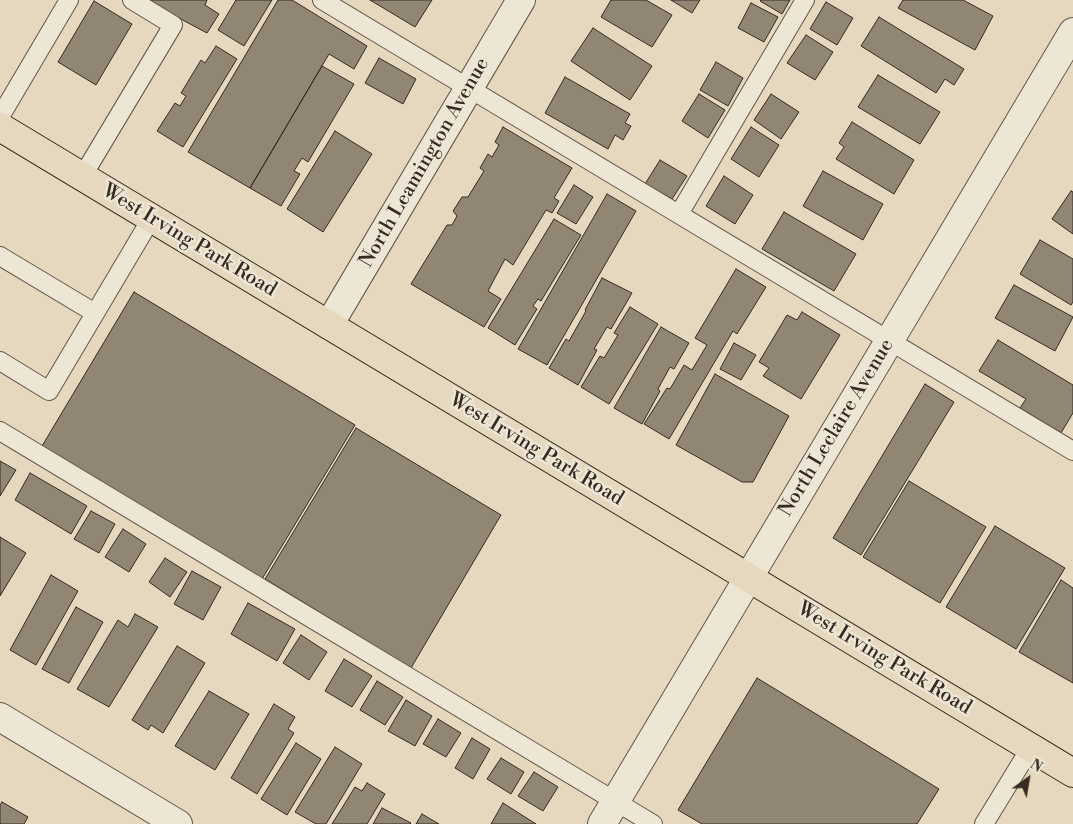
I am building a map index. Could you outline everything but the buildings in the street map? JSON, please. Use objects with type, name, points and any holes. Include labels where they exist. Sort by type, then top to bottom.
[{"type":"main road","name":"West Irving Park Road","points":[[0,127],[1073,773]]},
{"type":"street","name":"North Leamington Avenue","points":[[329,326],[521,0]]},
{"type":"street","name":"North Leclaire Avenue","points":[[602,824],[1073,32]]},
{"type":"street","points":[[0,717],[178,824]]},
{"type":"lane","points":[[82,177],[173,24],[132,0]]},
{"type":"lane","points":[[322,0],[1073,451]]},
{"type":"lane","points":[[679,214],[805,0]]},
{"type":"lane","points":[[0,117],[64,2]]},
{"type":"lane","points":[[0,361],[49,391],[151,219]]},
{"type":"lane","points":[[0,256],[95,314]]},
{"type":"lane","points":[[0,431],[653,824]]},
{"type":"lane","points":[[984,824],[1031,747]]}]
